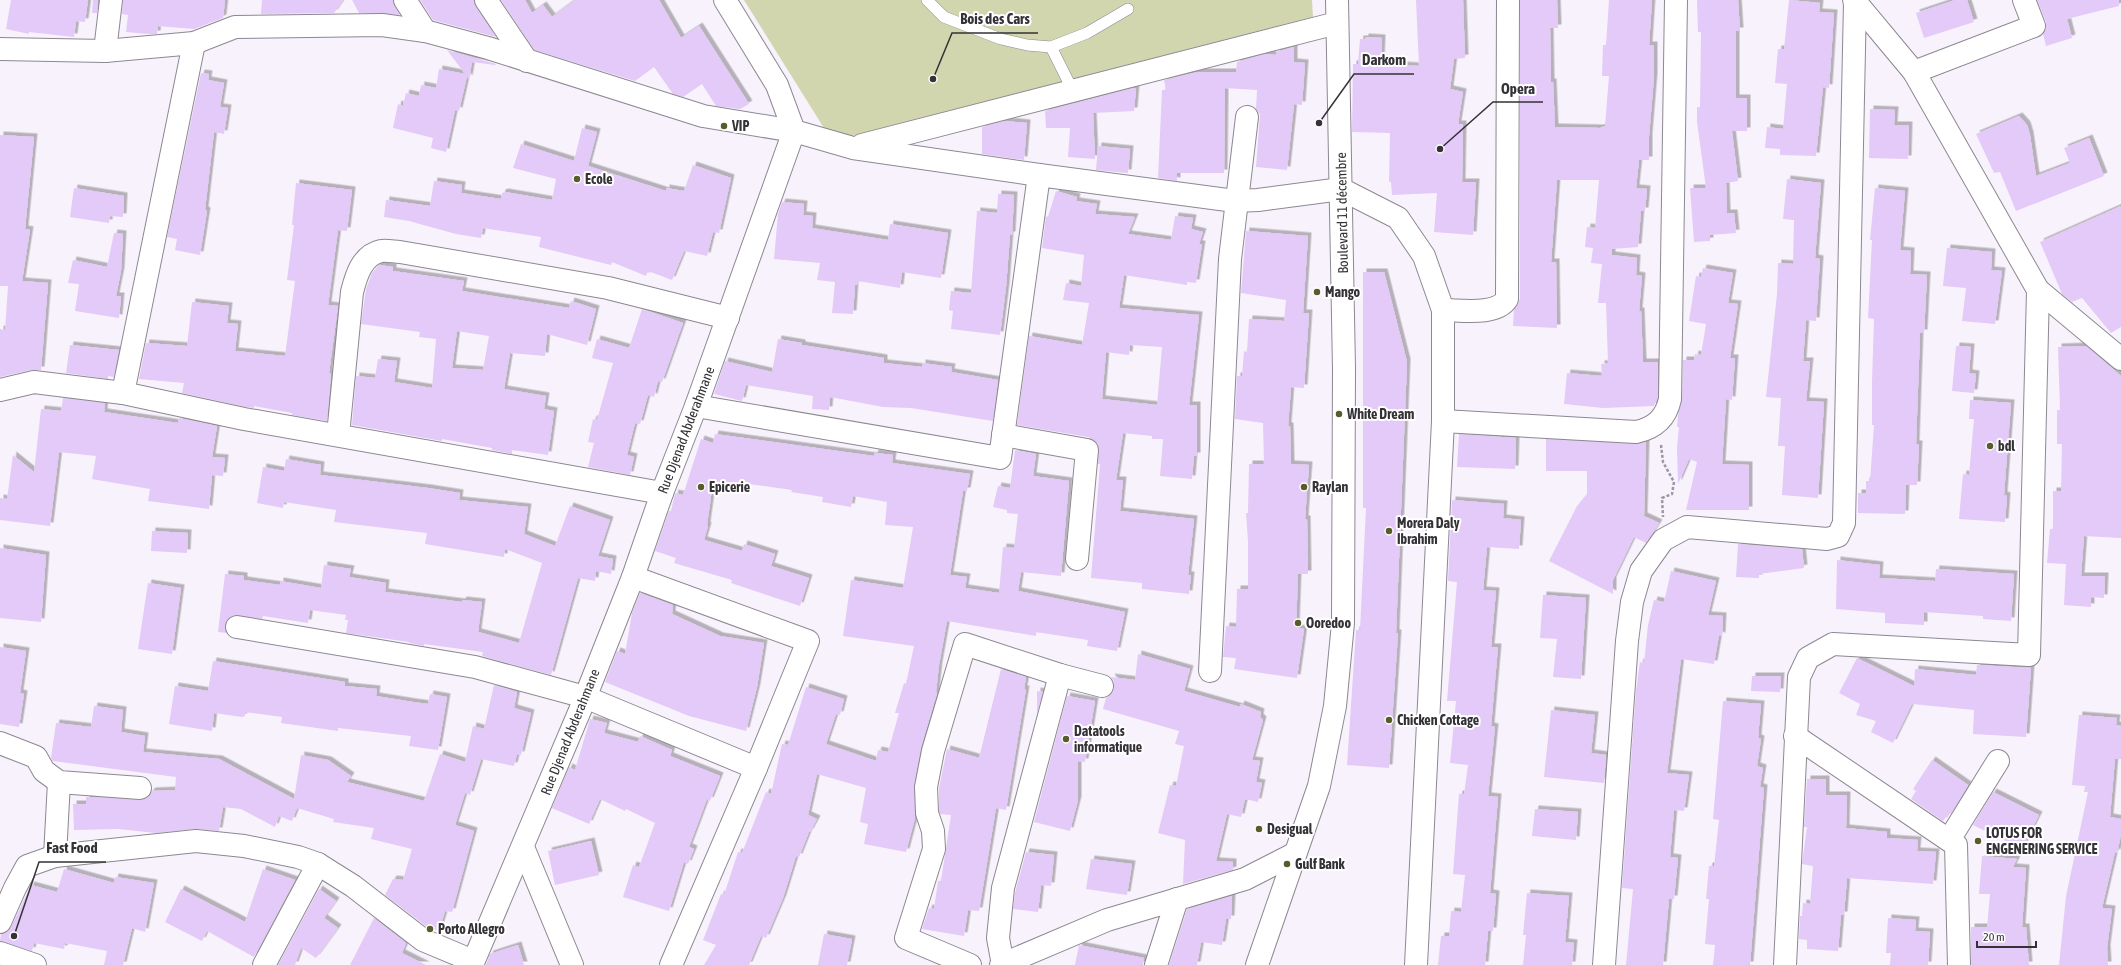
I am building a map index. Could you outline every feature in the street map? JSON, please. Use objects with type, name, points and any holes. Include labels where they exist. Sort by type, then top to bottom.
[{"type":"street","points":[[105,51],[111,0]]},
{"type":"street","points":[[405,0],[425,31]]},
{"type":"street","points":[[486,0],[527,60]]},
{"type":"street","points":[[725,0],[777,85],[794,131]]},
{"type":"street","name":"Boulevard 11 décembre","points":[[1257,965],[1294,854],[1319,786],[1335,706],[1343,623],[1344,369],[1342,189],[1337,0]]},
{"type":"street","points":[[1443,310],[1491,310],[1500,307],[1507,299],[1508,0]]},
{"type":"street","points":[[1442,421],[1636,432],[1652,427],[1665,415],[1670,399],[1676,0]]},
{"type":"street","points":[[1914,72],[2034,26],[2024,0]]},
{"type":"street","points":[[1854,1],[1914,72],[2038,290],[2121,359]]},
{"type":"street","points":[[1604,965],[1628,633],[1632,602],[1641,571],[1663,540],[1687,526],[1827,539],[1838,536],[1844,523],[1854,1]]},
{"type":"street","points":[[853,148],[1337,23]]},
{"type":"street","points":[[0,50],[105,51],[194,44],[235,27],[382,25],[425,31],[527,60],[703,116],[794,131],[853,148],[1235,201],[1258,200],[1342,189],[1398,218],[1424,256],[1443,310],[1442,421],[1416,965]]},
{"type":"street","points":[[123,393],[194,44]]},
{"type":"street","points":[[1210,670],[1230,259],[1235,201],[1247,117]]},
{"type":"street","name":"Rue Djenad Abderahmane","points":[[0,922],[15,888],[27,866],[55,856],[196,841],[244,846],[298,857],[318,864],[354,886],[423,940],[472,963],[523,847],[633,577],[662,493],[728,318],[794,131]]},
{"type":"street","points":[[696,406],[1000,458],[1040,175]]},
{"type":"street","points":[[338,435],[352,292],[356,275],[366,259],[381,251],[400,252],[608,288],[728,318]]},
{"type":"street","points":[[1785,965],[1799,677],[1808,658],[1833,644],[2029,655],[2038,290]]},
{"type":"street","points":[[0,390],[34,382],[123,393],[244,419],[662,493]]},
{"type":"street","points":[[1003,435],[1087,450],[1077,559]]},
{"type":"street","points":[[633,577],[808,641],[756,768],[671,965]]},
{"type":"street","points":[[237,627],[475,667],[585,697],[756,768]]},
{"type":"street","points":[[970,965],[906,938],[934,849],[933,831],[927,813],[927,780],[933,751],[965,644],[1060,675],[1102,686]]},
{"type":"street","points":[[1060,675],[1003,888],[998,938],[1002,964],[1106,920],[1244,878],[1294,854]]},
{"type":"street","points":[[1795,736],[1956,845],[1959,965]]},
{"type":"street","points":[[0,743],[36,757],[44,771],[59,782],[140,788]]},
{"type":"street","points":[[1949,840],[1998,761]]},
{"type":"street","points":[[55,856],[59,782]]},
{"type":"street","points":[[523,847],[572,965]]},
{"type":"street","points":[[264,965],[318,864]]},
{"type":"street","points":[[1156,965],[1177,899]]},
{"type":"street","points":[[0,953],[35,965]]},
{"type":"lane","points":[[927,0],[944,17],[1001,39],[1027,45],[1051,47],[1086,33],[1128,9]]},
{"type":"lane","points":[[1051,47],[1073,92]]},
{"type":"path","points":[[1659,422],[1663,462],[1674,482],[1672,494],[1662,498],[1663,540]]},
{"type":"green space","points":[[744,0],[1312,0],[1313,17],[832,141]]},
{"type":"building","points":[[11,0],[88,0],[85,22],[76,21],[74,37],[29,32],[29,34],[6,29]]},
{"type":"building","points":[[93,0],[98,0],[97,13],[92,13]]},
{"type":"building","points":[[123,0],[225,0],[223,18],[194,29],[158,26],[157,34],[149,34],[126,32],[128,15],[122,14]]},
{"type":"building","points":[[262,0],[343,0],[334,13],[261,14]]},
{"type":"building","points":[[352,0],[393,0],[400,15],[359,13]]},
{"type":"building","points":[[420,0],[474,0],[476,7],[496,37],[433,20]]},
{"type":"building","points":[[501,0],[525,0],[532,13],[543,5],[552,17],[575,0],[659,0],[681,38],[699,26],[749,104],[740,109],[716,106],[702,84],[683,97],[673,94],[654,67],[635,81],[534,50]]},
{"type":"building","points":[[1416,0],[1463,0],[1465,58],[1454,59],[1450,89],[1463,92],[1458,124],[1463,124],[1462,182],[1476,182],[1473,235],[1434,232],[1437,193],[1392,195],[1391,182],[1389,182],[1390,133],[1352,132],[1353,64],[1358,64],[1360,39],[1365,39],[1365,37],[1382,38],[1381,64],[1419,66]]},
{"type":"building","points":[[1520,0],[1557,0],[1558,28],[1550,28],[1551,82],[1553,82],[1555,127],[1600,128],[1605,126],[1609,76],[1602,76],[1603,45],[1606,45],[1609,0],[1652,0],[1649,45],[1654,45],[1654,77],[1649,136],[1649,160],[1639,160],[1636,188],[1647,189],[1645,211],[1641,211],[1638,247],[1612,249],[1612,255],[1637,258],[1636,275],[1642,276],[1639,311],[1641,311],[1643,362],[1658,362],[1658,397],[1654,406],[1603,408],[1564,404],[1567,373],[1602,376],[1601,364],[1608,363],[1606,303],[1598,303],[1602,264],[1591,263],[1593,248],[1585,247],[1587,227],[1595,228],[1599,180],[1557,180],[1551,262],[1556,262],[1557,328],[1513,326],[1514,309],[1520,299]]},
{"type":"building","points":[[1697,0],[1738,0],[1740,31],[1736,31],[1736,98],[1747,98],[1747,131],[1732,131],[1738,181],[1726,183],[1727,213],[1734,213],[1736,233],[1710,235],[1710,241],[1694,242],[1690,188],[1706,188],[1697,122],[1697,107],[1700,107],[1701,32],[1698,32]]},
{"type":"building","points":[[1789,0],[1820,3],[1819,12],[1834,13],[1829,88],[1823,87],[1816,156],[1780,155],[1780,149],[1765,148],[1767,127],[1783,129],[1787,84],[1775,83],[1778,49],[1784,49]]},
{"type":"building","points":[[1955,0],[1967,0],[1974,22],[1924,38],[1916,13]]},
{"type":"building","points":[[2037,0],[2119,0],[2119,6],[2067,19],[2072,38],[2046,46],[2043,34],[2046,28],[2046,22]]},
{"type":"building","points":[[1294,47],[1294,62],[1305,63],[1302,105],[1294,104],[1287,170],[1256,167],[1260,114],[1256,109],[1257,90],[1225,88],[1224,173],[1177,173],[1177,181],[1158,178],[1162,90],[1166,90],[1164,80],[1198,72],[1236,72],[1237,62],[1265,54],[1276,55],[1276,52]]},
{"type":"building","points":[[447,50],[496,64],[472,62],[469,79],[467,76],[459,111],[455,110],[446,152],[431,148],[433,138],[393,128],[398,104],[403,106],[406,93],[419,96],[421,85],[436,88],[439,69],[465,74]]},
{"type":"building","points":[[201,73],[209,74],[208,80],[224,83],[220,107],[228,108],[224,134],[214,132],[205,210],[207,211],[200,255],[175,250],[177,239],[167,237]]},
{"type":"building","points":[[1136,88],[1134,111],[1093,113],[1095,159],[1068,157],[1070,128],[1046,128],[1045,111]]},
{"type":"building","points":[[1870,109],[1895,110],[1894,125],[1909,125],[1908,159],[1869,158]]},
{"type":"building","points":[[2019,116],[2027,125],[2030,135],[2036,176],[2070,163],[2064,148],[2089,138],[2104,176],[2016,211],[2000,172],[1994,173],[1976,134]]},
{"type":"building","points":[[1004,121],[1027,123],[1024,160],[982,154],[982,127]]},
{"type":"building","points":[[582,128],[597,132],[588,166],[666,191],[666,188],[684,191],[693,165],[731,178],[719,233],[713,232],[707,256],[684,251],[672,280],[648,271],[646,276],[612,262],[611,265],[539,247],[541,237],[483,228],[481,238],[456,234],[409,221],[384,217],[386,200],[430,206],[434,181],[462,185],[461,193],[501,199],[502,193],[505,192],[552,200],[556,179],[513,168],[521,144],[574,161]]},
{"type":"building","points":[[0,135],[34,137],[25,229],[30,230],[22,281],[48,283],[41,370],[31,370],[0,377],[0,329],[5,330],[8,286],[0,286]]},
{"type":"building","points":[[1098,146],[1130,149],[1128,173],[1096,170]]},
{"type":"building","points":[[1787,179],[1821,183],[1815,258],[1820,259],[1816,321],[1806,320],[1803,361],[1810,361],[1806,401],[1824,402],[1818,498],[1782,495],[1785,446],[1778,446],[1781,398],[1766,397],[1777,294],[1778,263],[1793,264],[1794,220],[1783,219]]},
{"type":"building","points":[[296,183],[352,190],[347,231],[338,230],[328,305],[338,306],[329,373],[331,373],[327,421],[254,406],[254,408],[246,407],[182,393],[184,383],[139,379],[146,343],[187,346],[192,302],[229,306],[227,323],[238,324],[235,351],[285,356],[295,281],[287,280],[294,225],[292,225]]},
{"type":"building","points":[[74,188],[124,196],[123,217],[110,216],[109,223],[70,217]]},
{"type":"building","points":[[1875,188],[1905,191],[1900,250],[1911,251],[1910,274],[1927,275],[1924,333],[1920,333],[1916,444],[1919,444],[1917,485],[1906,485],[1905,514],[1858,513],[1858,493],[1866,493],[1866,481],[1870,481],[1874,425],[1872,425],[1872,382],[1874,319],[1868,318],[1872,240],[1870,240]]},
{"type":"building","points":[[1056,191],[1077,197],[1076,201],[1097,204],[1095,214],[1135,217],[1128,234],[1171,240],[1175,216],[1193,218],[1191,229],[1203,232],[1199,244],[1202,244],[1196,283],[1187,282],[1187,285],[1124,275],[1119,308],[1199,315],[1189,405],[1197,405],[1197,456],[1194,456],[1192,479],[1160,476],[1163,439],[1152,439],[1152,436],[1123,433],[1116,480],[1123,480],[1120,511],[1194,519],[1188,575],[1191,575],[1189,594],[1142,589],[1142,583],[1091,578],[1100,464],[1098,464],[1098,445],[1094,440],[1088,437],[1017,425],[1029,336],[1082,345],[1089,303],[1063,300],[1066,283],[1081,286],[1084,255],[1042,248],[1046,216],[1048,217]],"holes":[[[1130,345],[1162,347],[1157,405],[1102,399],[1106,352],[1129,355]]]},
{"type":"building","points":[[998,194],[1014,195],[1012,235],[1010,235],[1000,335],[951,329],[953,311],[949,310],[951,291],[971,293],[977,211],[997,213]]},
{"type":"building","points":[[782,202],[804,204],[803,215],[813,216],[812,228],[888,240],[890,224],[948,233],[941,278],[902,272],[900,288],[858,281],[857,285],[855,285],[853,314],[832,313],[835,282],[817,280],[820,263],[774,259],[778,214]]},
{"type":"building","points":[[2121,206],[2121,327],[2111,333],[2082,298],[2072,302],[2062,294],[2040,242]]},
{"type":"building","points":[[1246,231],[1308,236],[1303,313],[1309,313],[1304,388],[1291,387],[1288,426],[1290,426],[1291,464],[1309,465],[1305,519],[1307,519],[1308,574],[1298,574],[1296,628],[1304,629],[1297,678],[1234,669],[1236,658],[1223,657],[1226,626],[1236,627],[1237,589],[1248,589],[1248,541],[1246,513],[1248,513],[1249,464],[1264,464],[1263,423],[1235,419],[1237,376],[1242,376],[1244,351],[1247,352],[1249,319],[1284,321],[1286,300],[1241,293]]},
{"type":"building","points":[[114,233],[123,234],[121,271],[116,296],[121,296],[119,318],[75,311],[79,284],[68,283],[73,260],[107,267]]},
{"type":"building","points":[[1947,248],[1992,252],[1991,270],[2002,271],[1995,324],[1962,321],[1966,288],[1943,286]]},
{"type":"building","points":[[379,265],[393,267],[393,271],[464,281],[462,291],[569,308],[571,301],[596,309],[587,345],[547,334],[545,356],[510,353],[504,389],[546,396],[544,409],[554,411],[548,455],[512,450],[512,454],[492,450],[492,448],[352,425],[356,376],[375,378],[378,359],[397,361],[394,382],[432,388],[436,339],[419,337],[420,332],[361,324],[366,289],[372,273]],"holes":[[[457,331],[489,336],[483,370],[452,368]]]},
{"type":"building","points":[[1703,268],[1733,273],[1728,303],[1738,304],[1730,358],[1735,358],[1732,400],[1726,399],[1722,464],[1749,465],[1749,510],[1686,510],[1697,462],[1689,459],[1678,484],[1677,448],[1679,427],[1677,427],[1682,399],[1683,360],[1694,360],[1695,354],[1701,355],[1706,324],[1689,321],[1696,276],[1701,277]]},
{"type":"building","points":[[1363,272],[1384,272],[1407,362],[1396,633],[1398,633],[1389,768],[1347,765],[1356,630],[1360,630],[1366,508],[1363,508]]},
{"type":"building","points":[[642,309],[683,323],[662,382],[658,381],[654,397],[648,395],[640,424],[635,423],[627,455],[634,457],[630,475],[588,467],[594,443],[588,442],[593,419],[597,420],[613,363],[592,358],[597,339],[629,348]]},
{"type":"building","points":[[778,339],[802,343],[802,345],[884,358],[884,363],[922,367],[922,363],[952,367],[951,372],[998,380],[993,421],[911,408],[883,407],[830,397],[829,410],[812,409],[813,396],[746,385],[742,401],[714,394],[725,361],[772,372]]},
{"type":"building","points":[[70,345],[119,350],[114,377],[108,376],[108,379],[66,373]]},
{"type":"building","points":[[1956,346],[1971,347],[1969,373],[1976,374],[1974,393],[1952,391]]},
{"type":"building","points":[[2086,346],[2121,376],[2121,538],[2084,536],[2081,576],[2105,576],[2104,598],[2091,597],[2091,607],[2064,605],[2066,564],[2047,563],[2050,529],[2053,529],[2053,491],[2061,491],[2062,444],[2057,444],[2057,410],[2060,410],[2058,347]]},
{"type":"building","points":[[63,398],[105,403],[104,412],[178,423],[179,418],[217,426],[212,457],[225,458],[223,476],[212,475],[209,509],[148,501],[150,489],[92,479],[96,456],[59,452],[50,526],[0,520],[0,498],[7,499],[13,455],[34,472],[41,409],[61,411]]},
{"type":"building","points":[[1970,400],[2011,403],[2004,495],[2007,496],[2005,522],[1959,519],[1963,474],[1969,475],[1974,419],[1969,419]]},
{"type":"building","points":[[715,434],[874,456],[875,453],[893,455],[892,463],[970,474],[967,491],[963,491],[950,575],[967,577],[965,588],[999,593],[1003,547],[1014,548],[1018,514],[1007,513],[1007,510],[993,507],[998,486],[1010,488],[1015,450],[1036,454],[1033,476],[1069,481],[1061,576],[1021,572],[1018,591],[1125,612],[1117,651],[1087,646],[1088,640],[1036,632],[1036,636],[947,621],[939,665],[937,693],[921,747],[914,785],[915,818],[906,852],[864,844],[868,824],[860,822],[866,788],[817,774],[808,815],[817,819],[809,832],[799,857],[796,856],[783,898],[766,938],[761,936],[749,965],[704,965],[716,945],[703,940],[721,894],[724,895],[738,852],[742,853],[766,792],[771,794],[782,744],[788,745],[806,687],[844,699],[840,715],[836,714],[826,744],[876,761],[878,750],[888,752],[899,713],[895,713],[904,683],[906,684],[914,646],[843,636],[851,580],[903,588],[913,527],[885,525],[887,502],[853,496],[851,507],[822,502],[823,497],[791,492],[792,490],[749,484],[748,487],[713,482],[708,526],[704,540],[742,551],[744,544],[775,554],[771,566],[809,578],[800,606],[731,583],[732,580],[674,563],[676,558],[655,551],[669,511],[671,511],[675,493],[683,495],[701,439],[713,443]]},
{"type":"building","points":[[1459,434],[1516,438],[1515,469],[1457,467]]},
{"type":"building","points":[[1546,439],[1635,444],[1646,442],[1644,516],[1659,523],[1646,543],[1634,537],[1613,580],[1613,594],[1549,561],[1577,506],[1587,494],[1587,471],[1546,471]]},
{"type":"building","points":[[286,459],[321,465],[320,475],[460,493],[459,500],[528,507],[524,534],[555,546],[570,506],[610,520],[598,556],[613,559],[611,574],[596,571],[595,581],[578,578],[551,675],[482,656],[483,652],[424,644],[424,646],[409,642],[346,633],[348,620],[345,620],[346,615],[310,610],[308,623],[263,616],[262,619],[233,615],[228,619],[225,625],[227,633],[218,632],[225,574],[244,576],[244,580],[280,585],[280,581],[321,588],[324,565],[351,569],[349,577],[386,583],[385,592],[462,602],[463,600],[482,602],[478,632],[519,643],[542,563],[505,549],[504,557],[425,544],[427,533],[334,522],[336,510],[284,502],[283,508],[257,503],[263,467],[284,471]]},
{"type":"building","points":[[1452,500],[1504,504],[1503,518],[1521,520],[1519,549],[1487,547],[1483,590],[1496,591],[1491,647],[1498,647],[1491,726],[1495,727],[1488,796],[1498,797],[1490,893],[1496,894],[1493,931],[1488,931],[1485,965],[1438,965],[1441,936],[1449,936],[1451,911],[1461,912],[1465,875],[1453,874],[1459,794],[1464,794],[1468,765],[1450,763],[1456,701],[1447,701],[1457,582],[1448,581]]},
{"type":"building","points":[[152,531],[188,533],[187,553],[151,551]]},
{"type":"building","points":[[1738,544],[1802,549],[1804,568],[1759,574],[1759,578],[1736,577]]},
{"type":"building","points":[[0,548],[46,555],[41,622],[0,618]]},
{"type":"building","points":[[1837,560],[1880,565],[1879,578],[1935,581],[1936,569],[2014,574],[2011,621],[1983,619],[1983,616],[1924,612],[1924,625],[1885,623],[1885,613],[1836,609]]},
{"type":"building","points":[[1671,571],[1716,581],[1708,615],[1723,616],[1722,636],[1719,635],[1714,664],[1681,659],[1667,773],[1689,775],[1684,811],[1674,810],[1670,857],[1678,858],[1674,899],[1669,899],[1663,965],[1626,965],[1633,889],[1622,888],[1636,691],[1640,662],[1644,663],[1648,625],[1654,600],[1664,602]]},
{"type":"building","points":[[148,583],[181,588],[172,654],[138,649]]},
{"type":"building","points":[[640,593],[673,605],[672,614],[720,636],[764,643],[757,687],[746,731],[689,716],[605,682],[617,651],[625,654],[632,613]]},
{"type":"building","points":[[1543,595],[1586,598],[1581,679],[1553,677],[1557,639],[1540,638]]},
{"type":"building","points":[[0,647],[26,651],[20,693],[24,694],[19,727],[0,724]]},
{"type":"building","points":[[1138,654],[1190,669],[1184,691],[1240,707],[1241,704],[1261,712],[1260,717],[1263,720],[1252,760],[1260,761],[1256,782],[1262,783],[1258,802],[1245,799],[1241,817],[1227,814],[1216,861],[1233,862],[1233,870],[1183,884],[1185,840],[1158,833],[1170,785],[1176,786],[1184,746],[1175,744],[1179,731],[1103,709],[1106,698],[1114,689],[1114,682],[1111,677],[1135,680]]},
{"type":"building","points":[[1857,658],[1914,686],[1915,669],[1976,675],[1977,665],[2031,668],[2026,737],[1973,734],[1974,710],[1912,704],[1893,743],[1871,732],[1876,721],[1856,715],[1860,704],[1839,693]]},
{"type":"building","points":[[213,661],[345,682],[345,686],[377,689],[376,696],[413,702],[428,704],[430,694],[447,697],[438,750],[409,746],[411,736],[338,728],[338,731],[281,723],[282,717],[245,712],[245,716],[242,717],[214,713],[212,731],[169,724],[175,686],[208,691]]},
{"type":"building","points":[[1001,669],[1026,677],[1024,689],[1026,689],[1006,810],[996,808],[979,911],[968,910],[964,936],[922,929],[929,908],[934,909],[938,881],[941,881],[951,815],[940,814],[939,811],[939,788],[947,749],[979,758]]},
{"type":"building","points":[[1752,676],[1781,676],[1780,692],[1751,691]]},
{"type":"building","points":[[494,685],[517,692],[514,708],[531,713],[521,755],[517,754],[514,766],[481,759],[470,795],[465,793],[455,825],[474,831],[452,912],[445,911],[439,931],[427,927],[385,895],[393,879],[403,880],[412,849],[371,839],[374,828],[333,822],[334,819],[297,808],[292,821],[279,816],[275,827],[241,809],[223,807],[219,831],[195,829],[156,833],[118,829],[74,830],[73,804],[86,804],[86,797],[145,799],[152,791],[175,790],[176,777],[53,761],[51,758],[56,723],[91,727],[94,706],[123,710],[121,732],[145,736],[143,752],[219,759],[294,799],[301,755],[328,760],[351,776],[347,782],[424,801],[440,754],[465,762],[473,726],[484,729]]},
{"type":"building","points":[[1037,691],[1043,692],[1037,714]]},
{"type":"building","points":[[1067,696],[1095,701],[1085,762],[1078,761],[1078,800],[1070,831],[1034,822]]},
{"type":"building","points":[[1723,701],[1761,704],[1758,738],[1761,739],[1757,766],[1763,768],[1760,787],[1764,788],[1750,965],[1713,965],[1715,945],[1705,944],[1709,899],[1706,899],[1709,866],[1714,866],[1719,820],[1713,819]]},
{"type":"building","points":[[1551,710],[1595,715],[1591,753],[1606,755],[1604,783],[1544,777]]},
{"type":"building","points":[[2079,715],[2117,718],[2116,725],[2121,726],[2121,759],[2115,759],[2110,817],[2121,819],[2121,835],[2117,853],[2115,852],[2102,908],[2112,909],[2107,948],[2108,965],[2059,965],[2066,896],[2088,792],[2084,792],[2085,786],[2072,785]]},
{"type":"building","points":[[590,719],[607,723],[604,733],[638,742],[640,736],[672,750],[670,756],[720,776],[710,801],[707,799],[689,847],[694,849],[688,864],[684,862],[669,911],[623,897],[633,865],[639,867],[655,823],[626,809],[625,811],[600,799],[589,824],[552,808],[569,767],[575,770]]},
{"type":"building","points":[[1932,760],[1968,785],[1951,814],[1949,813],[1943,821],[1911,799],[1916,791],[1913,789]]},
{"type":"building","points":[[1807,779],[1826,779],[1826,795],[1847,795],[1846,828],[1887,832],[1887,838],[1918,840],[1917,851],[1936,852],[1933,884],[1847,878],[1844,915],[1841,915],[1838,951],[1807,949],[1807,940],[1799,939],[1800,916],[1802,916],[1803,903],[1810,904],[1813,866],[1802,864],[1807,827],[1804,827]]},
{"type":"building","points":[[1993,792],[2039,815],[2022,849],[1973,825]]},
{"type":"building","points":[[1535,809],[1578,812],[1576,840],[1532,836]]},
{"type":"building","points":[[591,841],[599,875],[555,885],[548,851]]},
{"type":"building","points":[[1026,852],[1054,855],[1051,886],[1041,885],[1038,912],[1013,909],[1015,893]]},
{"type":"building","points":[[1982,856],[2017,859],[2013,867],[2026,868],[2022,927],[2026,927],[2029,965],[1971,965],[1971,927],[1987,927],[1990,894],[1979,894]]},
{"type":"building","points":[[1091,859],[1132,864],[1127,895],[1086,889]]},
{"type":"building","points":[[64,869],[114,883],[115,877],[154,883],[145,932],[132,928],[123,965],[104,965],[107,951],[65,943],[64,949],[34,943],[32,951],[0,941],[1,934],[7,932],[11,927],[31,885],[57,892]]},
{"type":"building","points":[[263,869],[295,880],[254,957],[207,931],[202,941],[165,922],[181,889],[245,922]]},
{"type":"building","points":[[319,889],[336,901],[324,918],[338,928],[316,958],[301,948],[295,965],[278,965]]},
{"type":"building","points":[[1527,893],[1569,896],[1565,942],[1574,943],[1572,965],[1523,965],[1526,935],[1523,935]]},
{"type":"building","points":[[1232,896],[1231,919],[1226,919],[1222,945],[1201,942],[1197,965],[1169,965],[1187,909]]},
{"type":"building","points":[[374,918],[406,943],[402,953],[426,965],[350,965]]},
{"type":"building","points":[[1888,918],[1916,920],[1915,931],[1930,932],[1928,965],[1890,965],[1891,953],[1886,953]]},
{"type":"building","points":[[824,934],[852,939],[847,965],[818,965]]},
{"type":"building","points":[[518,945],[524,965],[486,965],[490,954]]},
{"type":"building","points":[[1079,945],[1144,958],[1143,965],[1075,965]]},
{"type":"place","name":"Bois des Cars","points":[[933,79]]},
{"type":"place","name":"Darkom","points":[[1319,123]]},
{"type":"place","name":"VIP","points":[[724,126]]},
{"type":"place","name":"Opera","points":[[1440,149]]},
{"type":"place","name":"Ecole","points":[[577,179]]},
{"type":"place","name":"Mango","points":[[1317,292]]},
{"type":"place","name":"White Dream","points":[[1339,414]]},
{"type":"place","name":"bdl","points":[[1990,446]]},
{"type":"place","name":"Epicerie","points":[[701,487]]},
{"type":"place","name":"Raylan","points":[[1304,487]]},
{"type":"place","name":"Morera Daly Ibrahim","points":[[1389,531]]},
{"type":"place","name":"Ooredoo","points":[[1298,623]]},
{"type":"place","name":"Chicken Cottage","points":[[1389,720]]},
{"type":"place","name":"Datatools informatique","points":[[1066,739]]},
{"type":"place","name":"Desigual","points":[[1259,829]]},
{"type":"place","name":"LOTUS FOR ENGENERING SERVICE","points":[[1978,841]]},
{"type":"place","name":"Gulf Bank","points":[[1287,864]]},
{"type":"place","name":"Porto Allegro","points":[[430,929]]},
{"type":"place","name":"Fast Food","points":[[14,936]]}]
